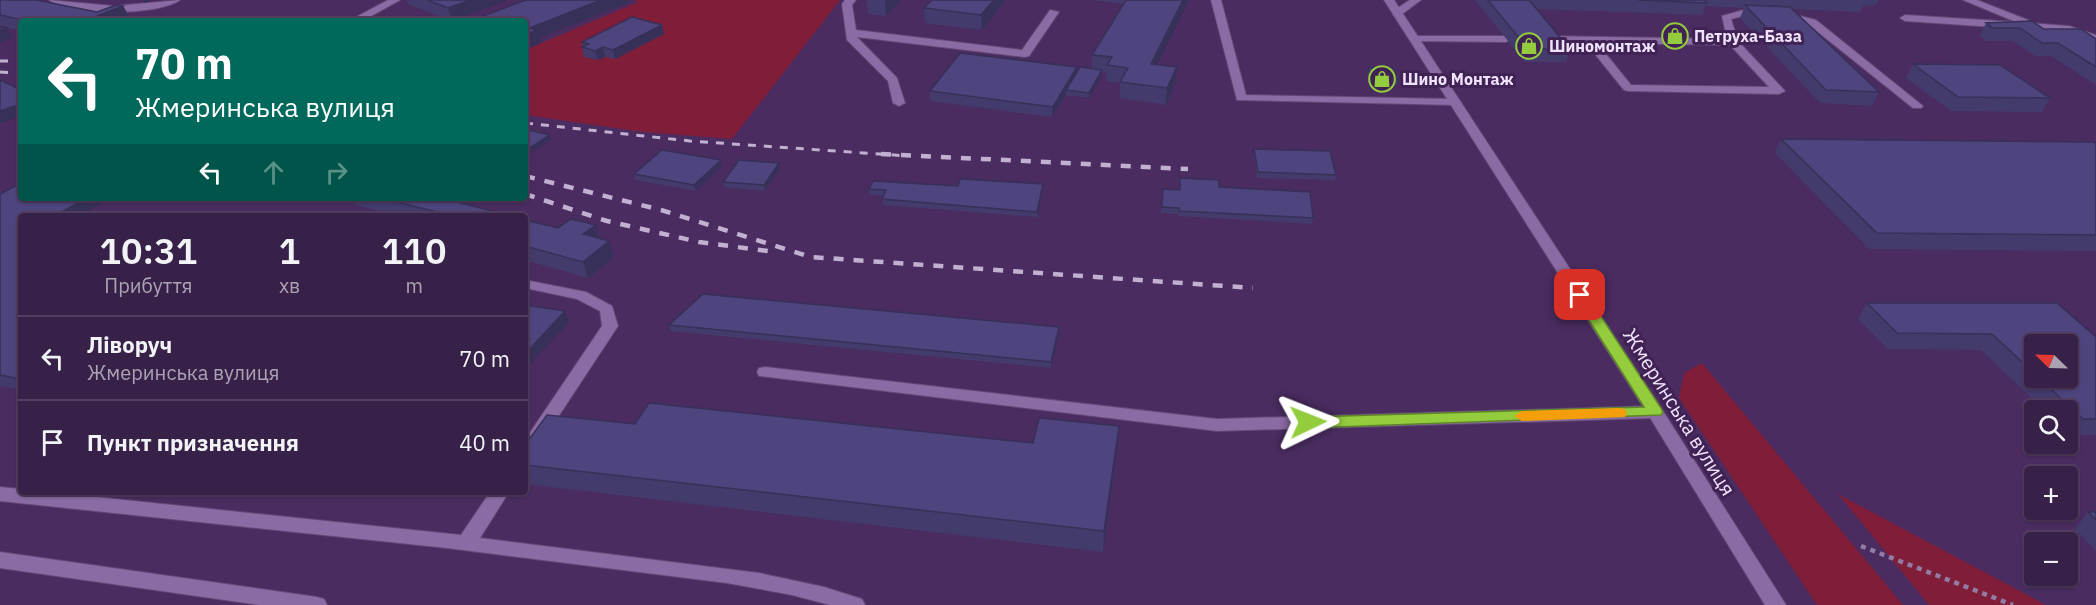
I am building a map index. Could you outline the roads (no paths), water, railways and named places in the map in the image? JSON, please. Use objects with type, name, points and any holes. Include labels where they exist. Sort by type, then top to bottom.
[{"type":"main road","points":[[54,0],[82,8],[135,9],[175,0]]},
{"type":"main road","points":[[360,18],[395,0]]},
{"type":"main road","points":[[851,0],[847,4],[852,40],[893,80],[899,103]]},
{"type":"main road","points":[[1216,0],[1241,98],[1455,102]]},
{"type":"main road","points":[[1393,6],[1416,0]]},
{"type":"main road","points":[[1968,0],[2038,27]]},
{"type":"main road","name":"Жмеринська вулиця","points":[[1393,6],[1655,412],[1776,605]]},
{"type":"main road","points":[[1589,40],[1628,88],[1779,91],[1733,42],[1726,18],[1740,11],[1791,14],[1812,22],[1917,106]]},
{"type":"main road","points":[[851,33],[1025,54],[1054,12]]},
{"type":"main road","points":[[1905,18],[2078,31],[2096,39]]},
{"type":"main road","points":[[1415,39],[1506,39]]},
{"type":"main road","points":[[1547,39],[1733,42]]},
{"type":"main road","points":[[528,285],[581,295],[607,309],[610,326],[528,449]]},
{"type":"main road","points":[[765,372],[1217,425],[1655,412]]},
{"type":"main road","points":[[0,494],[467,542],[768,583],[835,598],[855,605]]},
{"type":"main road","points":[[467,542],[498,495]]},
{"type":"main road","points":[[0,560],[317,605]]},
{"type":"railway","points":[[0,61],[18,61]]},
{"type":"railway","points":[[0,72],[18,73]]},
{"type":"railway","points":[[528,123],[690,141],[908,156]]},
{"type":"railway","points":[[881,154],[1188,169]]},
{"type":"railway","points":[[528,177],[661,210],[811,257],[1253,288]]},
{"type":"railway","points":[[528,195],[607,221],[699,242],[775,252]]},
{"type":"place","name":"Петруха-База","points":[[1675,36]]},
{"type":"place","name":"Шиномонтаж","points":[[1529,46]]},
{"type":"place","name":"Шино Монтаж","points":[[1382,79]]}]
